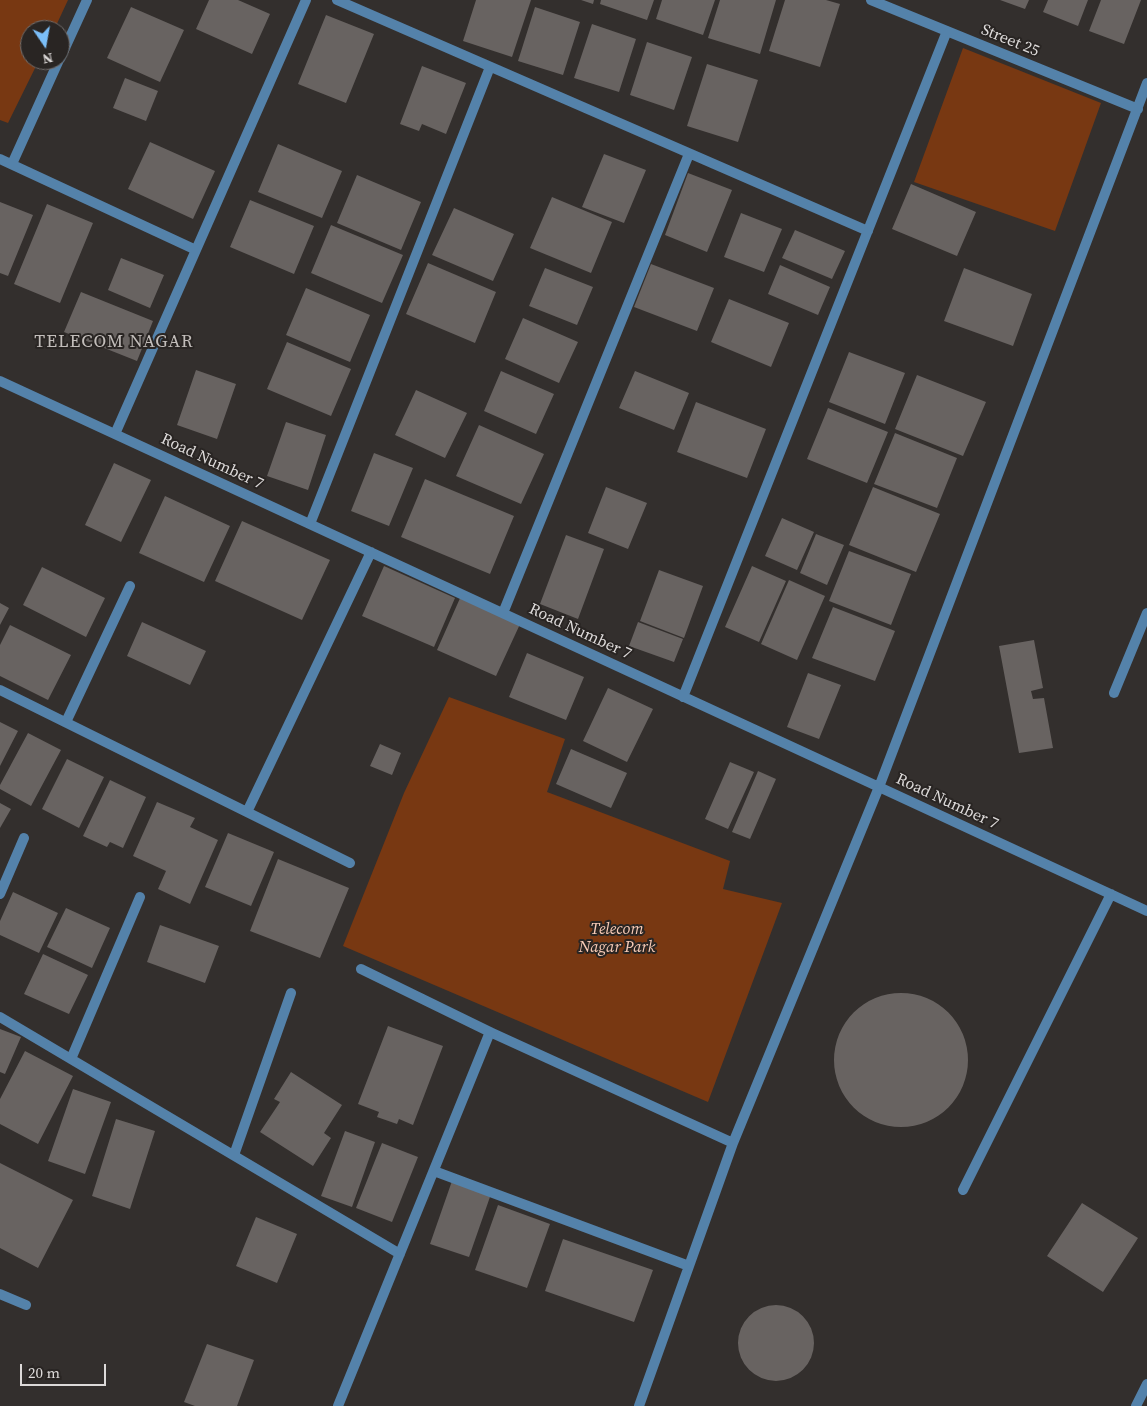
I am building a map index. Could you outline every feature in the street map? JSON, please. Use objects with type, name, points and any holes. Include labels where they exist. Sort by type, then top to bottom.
[{"type":"street","points":[[70,37],[87,0]]},
{"type":"street","points":[[115,434],[306,0]]},
{"type":"street","points":[[337,0],[868,231]]},
{"type":"street","name":"Street 25","points":[[871,0],[1138,109]]},
{"type":"street","points":[[683,697],[946,31]]},
{"type":"street","points":[[310,524],[490,67]]},
{"type":"street","points":[[12,164],[55,70]]},
{"type":"street","points":[[639,1406],[733,1143],[879,787],[1147,83]]},
{"type":"street","points":[[503,613],[689,154]]},
{"type":"street","points":[[0,158],[196,250]]},
{"type":"street","name":"Road Number 7","points":[[0,381],[1147,911]]},
{"type":"street","points":[[247,812],[371,552]]},
{"type":"street","points":[[66,722],[130,586]]},
{"type":"street","points":[[1114,693],[1147,614]]},
{"type":"street","points":[[0,690],[350,863]]},
{"type":"street","points":[[0,894],[24,838]]},
{"type":"street","points":[[963,1190],[1111,894]]},
{"type":"street","points":[[71,1059],[140,897]]},
{"type":"street","points":[[361,969],[490,1032],[733,1143]]},
{"type":"street","points":[[234,1155],[291,993]]},
{"type":"street","points":[[0,1017],[400,1254]]},
{"type":"street","points":[[338,1406],[490,1032]]},
{"type":"street","points":[[434,1171],[688,1266]]},
{"type":"street","points":[[0,1294],[26,1305]]},
{"type":"street","points":[[1136,1406],[1147,1384]]},
{"type":"green space","points":[[0,0],[68,0],[59,20],[20,20],[20,70],[34,70],[8,123],[0,120]]},
{"type":"green space","points":[[963,48],[1101,103],[1055,231],[914,182]]},
{"type":"green space","name":"Telecom Nagar Park","points":[[449,697],[565,739],[547,792],[730,861],[723,889],[782,903],[708,1102],[343,946],[404,793]]},
{"type":"building","points":[[209,0],[238,0],[270,14],[252,54],[196,29]]},
{"type":"building","points":[[476,0],[531,0],[512,57],[463,41]]},
{"type":"building","points":[[581,0],[594,0],[593,4]]},
{"type":"building","points":[[601,0],[654,0],[647,20],[600,4]]},
{"type":"building","points":[[662,0],[715,0],[703,35],[656,19]]},
{"type":"building","points":[[720,0],[776,0],[760,54],[708,38]]},
{"type":"building","points":[[785,0],[826,0],[840,4],[820,67],[769,51]]},
{"type":"building","points":[[1000,0],[1029,0],[1025,9]]},
{"type":"building","points":[[1048,0],[1088,0],[1078,26],[1043,12]]},
{"type":"building","points":[[1101,0],[1141,0],[1124,44],[1089,31]]},
{"type":"building","points":[[131,7],[184,30],[160,82],[107,58]]},
{"type":"building","points":[[535,7],[580,22],[563,75],[518,61]]},
{"type":"building","points":[[326,15],[374,34],[346,103],[298,84]]},
{"type":"building","points":[[592,24],[636,39],[619,92],[574,78]]},
{"type":"building","points":[[647,42],[692,57],[674,110],[630,95]]},
{"type":"building","points":[[707,64],[758,80],[738,142],[687,126]]},
{"type":"building","points":[[422,66],[466,83],[446,134],[422,124],[419,131],[400,124]]},
{"type":"building","points":[[125,78],[158,91],[146,121],[113,108]]},
{"type":"building","points":[[150,142],[215,171],[193,219],[128,189]]},
{"type":"building","points":[[278,144],[342,171],[322,218],[258,192]]},
{"type":"building","points":[[604,154],[646,170],[624,223],[582,207]]},
{"type":"building","points":[[688,173],[732,190],[707,252],[665,235]]},
{"type":"building","points":[[357,175],[421,202],[401,250],[337,223]]},
{"type":"building","points":[[911,184],[976,212],[957,256],[892,229]]},
{"type":"building","points":[[552,197],[612,222],[591,273],[530,248]]},
{"type":"building","points":[[250,200],[314,226],[294,274],[230,247]]},
{"type":"building","points":[[0,202],[33,215],[8,276],[0,273]]},
{"type":"building","points":[[47,204],[93,223],[60,303],[14,284]]},
{"type":"building","points":[[454,208],[514,234],[493,281],[432,255]]},
{"type":"building","points":[[741,213],[782,229],[764,272],[724,257]]},
{"type":"building","points":[[331,225],[403,255],[382,303],[311,273]]},
{"type":"building","points":[[795,230],[845,251],[832,279],[782,258]]},
{"type":"building","points":[[121,258],[164,275],[150,308],[108,290]]},
{"type":"building","points":[[428,263],[496,292],[475,343],[406,314]]},
{"type":"building","points":[[651,264],[714,288],[697,331],[634,307]]},
{"type":"building","points":[[780,265],[830,287],[818,315],[768,294]]},
{"type":"building","points":[[545,268],[593,287],[577,325],[529,306]]},
{"type":"building","points":[[964,268],[1032,294],[1013,346],[944,321]]},
{"type":"building","points":[[306,288],[370,315],[350,362],[286,335]]},
{"type":"building","points":[[81,292],[153,321],[137,361],[64,332]]},
{"type":"building","points":[[729,299],[789,323],[771,367],[711,342]]},
{"type":"building","points":[[523,318],[578,342],[559,383],[505,359]]},
{"type":"building","points":[[287,342],[351,369],[331,416],[267,389]]},
{"type":"building","points":[[849,352],[905,373],[885,424],[829,402]]},
{"type":"building","points":[[196,370],[236,384],[217,439],[177,425]]},
{"type":"building","points":[[501,371],[554,394],[536,434],[484,411]]},
{"type":"building","points":[[635,371],[689,393],[674,430],[619,408]]},
{"type":"building","points":[[917,375],[986,402],[963,456],[895,429]]},
{"type":"building","points":[[416,390],[467,413],[445,458],[395,435]]},
{"type":"building","points":[[696,402],[766,429],[747,478],[677,452]]},
{"type":"building","points":[[828,408],[888,432],[867,483],[807,459]]},
{"type":"building","points":[[286,422],[326,435],[308,490],[267,476]]},
{"type":"building","points":[[479,425],[544,454],[521,504],[456,476]]},
{"type":"building","points":[[895,433],[957,458],[937,508],[874,484]]},
{"type":"building","points":[[374,453],[413,468],[389,526],[351,511]]},
{"type":"building","points":[[114,463],[151,480],[121,542],[85,525]]},
{"type":"building","points":[[425,479],[514,516],[490,574],[401,537]]},
{"type":"building","points":[[606,487],[647,503],[628,549],[588,533]]},
{"type":"building","points":[[873,487],[940,514],[916,572],[849,545]]},
{"type":"building","points":[[165,496],[230,526],[204,582],[139,553]]},
{"type":"building","points":[[782,518],[814,532],[797,570],[765,556]]},
{"type":"building","points":[[242,521],[330,560],[302,620],[215,581]]},
{"type":"building","points":[[816,534],[844,545],[827,585],[800,573]]},
{"type":"building","points":[[566,535],[604,549],[578,619],[540,604]]},
{"type":"building","points":[[849,551],[911,574],[891,625],[829,601]]},
{"type":"building","points":[[384,566],[455,598],[434,647],[362,616]]},
{"type":"building","points":[[752,566],[786,581],[759,642],[725,627]]},
{"type":"building","points":[[42,567],[105,598],[86,637],[23,605]]},
{"type":"building","points":[[659,570],[703,586],[684,638],[640,621]]},
{"type":"building","points":[[789,580],[825,596],[797,660],[761,644]]},
{"type":"building","points":[[461,596],[521,622],[496,676],[437,650]]},
{"type":"building","points":[[0,603],[9,608],[0,625]]},
{"type":"building","points":[[833,607],[895,631],[875,681],[812,658]]},
{"type":"building","points":[[142,622],[206,651],[190,685],[127,656]]},
{"type":"building","points":[[638,622],[683,639],[674,662],[629,646]]},
{"type":"building","points":[[10,625],[71,655],[48,700],[0,676],[0,645]]},
{"type":"building","points":[[1034,640],[1043,688],[1031,691],[1033,699],[1044,698],[1053,748],[1019,753],[999,646]]},
{"type":"building","points":[[527,653],[584,677],[566,720],[509,697]]},
{"type":"building","points":[[808,673],[841,685],[819,739],[787,727]]},
{"type":"building","points":[[608,688],[653,709],[627,762],[583,741]]},
{"type":"building","points":[[0,722],[18,731],[0,766]]},
{"type":"building","points":[[28,733],[61,750],[31,806],[0,789],[0,785]]},
{"type":"building","points":[[380,744],[401,753],[392,775],[370,766]]},
{"type":"building","points":[[571,749],[627,773],[611,808],[556,784]]},
{"type":"building","points":[[67,759],[104,777],[79,828],[42,809]]},
{"type":"building","points":[[730,762],[754,772],[728,829],[705,819]]},
{"type":"building","points":[[758,771],[776,779],[750,839],[732,832]]},
{"type":"building","points":[[110,780],[146,797],[123,848],[110,842],[107,847],[83,836]]},
{"type":"building","points":[[157,802],[195,818],[190,827],[218,840],[190,904],[158,889],[166,871],[133,856]]},
{"type":"building","points":[[0,803],[11,809],[0,828]]},
{"type":"building","points":[[228,833],[274,852],[251,906],[205,887]]},
{"type":"building","points":[[278,859],[349,888],[320,958],[250,931]]},
{"type":"building","points":[[13,892],[58,913],[39,953],[0,935],[0,921]]},
{"type":"building","points":[[66,908],[110,928],[92,968],[47,947]]},
{"type":"building","points":[[160,925],[219,946],[205,983],[147,962]]},
{"type":"building","points":[[43,954],[88,975],[69,1014],[24,994]]},
{"type":"building","points":[[901,993],[927,998],[938,1004],[948,1013],[957,1023],[963,1034],[968,1060],[963,1086],[957,1097],[948,1107],[938,1116],[927,1122],[901,1127],[875,1122],[864,1116],[854,1107],[845,1097],[839,1086],[834,1060],[839,1034],[845,1023],[854,1013],[864,1004],[875,998]]},
{"type":"building","points":[[388,1026],[443,1046],[413,1125],[399,1119],[397,1124],[377,1117],[379,1112],[358,1104]]},
{"type":"building","points":[[0,1029],[21,1037],[5,1074],[0,1072]]},
{"type":"building","points":[[25,1051],[73,1076],[38,1144],[0,1124],[0,1099]]},
{"type":"building","points":[[291,1072],[342,1105],[324,1133],[331,1138],[313,1166],[260,1132],[280,1102],[274,1099]]},
{"type":"building","points":[[73,1089],[111,1102],[85,1174],[48,1161]]},
{"type":"building","points":[[116,1119],[155,1131],[130,1209],[92,1196]]},
{"type":"building","points":[[345,1131],[375,1142],[352,1207],[321,1196]]},
{"type":"building","points":[[382,1143],[418,1157],[392,1222],[356,1208]]},
{"type":"building","points":[[0,1163],[73,1200],[38,1268],[0,1248]]},
{"type":"building","points":[[452,1181],[491,1194],[469,1257],[430,1244]]},
{"type":"building","points":[[1082,1203],[1138,1238],[1103,1292],[1047,1256]]},
{"type":"building","points":[[498,1205],[550,1224],[527,1288],[475,1270]]},
{"type":"building","points":[[256,1217],[297,1234],[277,1283],[236,1266]]},
{"type":"building","points":[[563,1239],[653,1270],[634,1322],[545,1291]]},
{"type":"building","points":[[776,1305],[790,1308],[803,1316],[811,1329],[814,1343],[811,1357],[803,1370],[790,1378],[776,1381],[762,1378],[749,1370],[741,1357],[738,1343],[741,1329],[749,1316],[762,1308]]},
{"type":"building","points":[[207,1344],[254,1360],[237,1406],[195,1406],[184,1402]]},
{"type":"district","name":"TELECOM NAGAR","points":[[114,342]]}]
